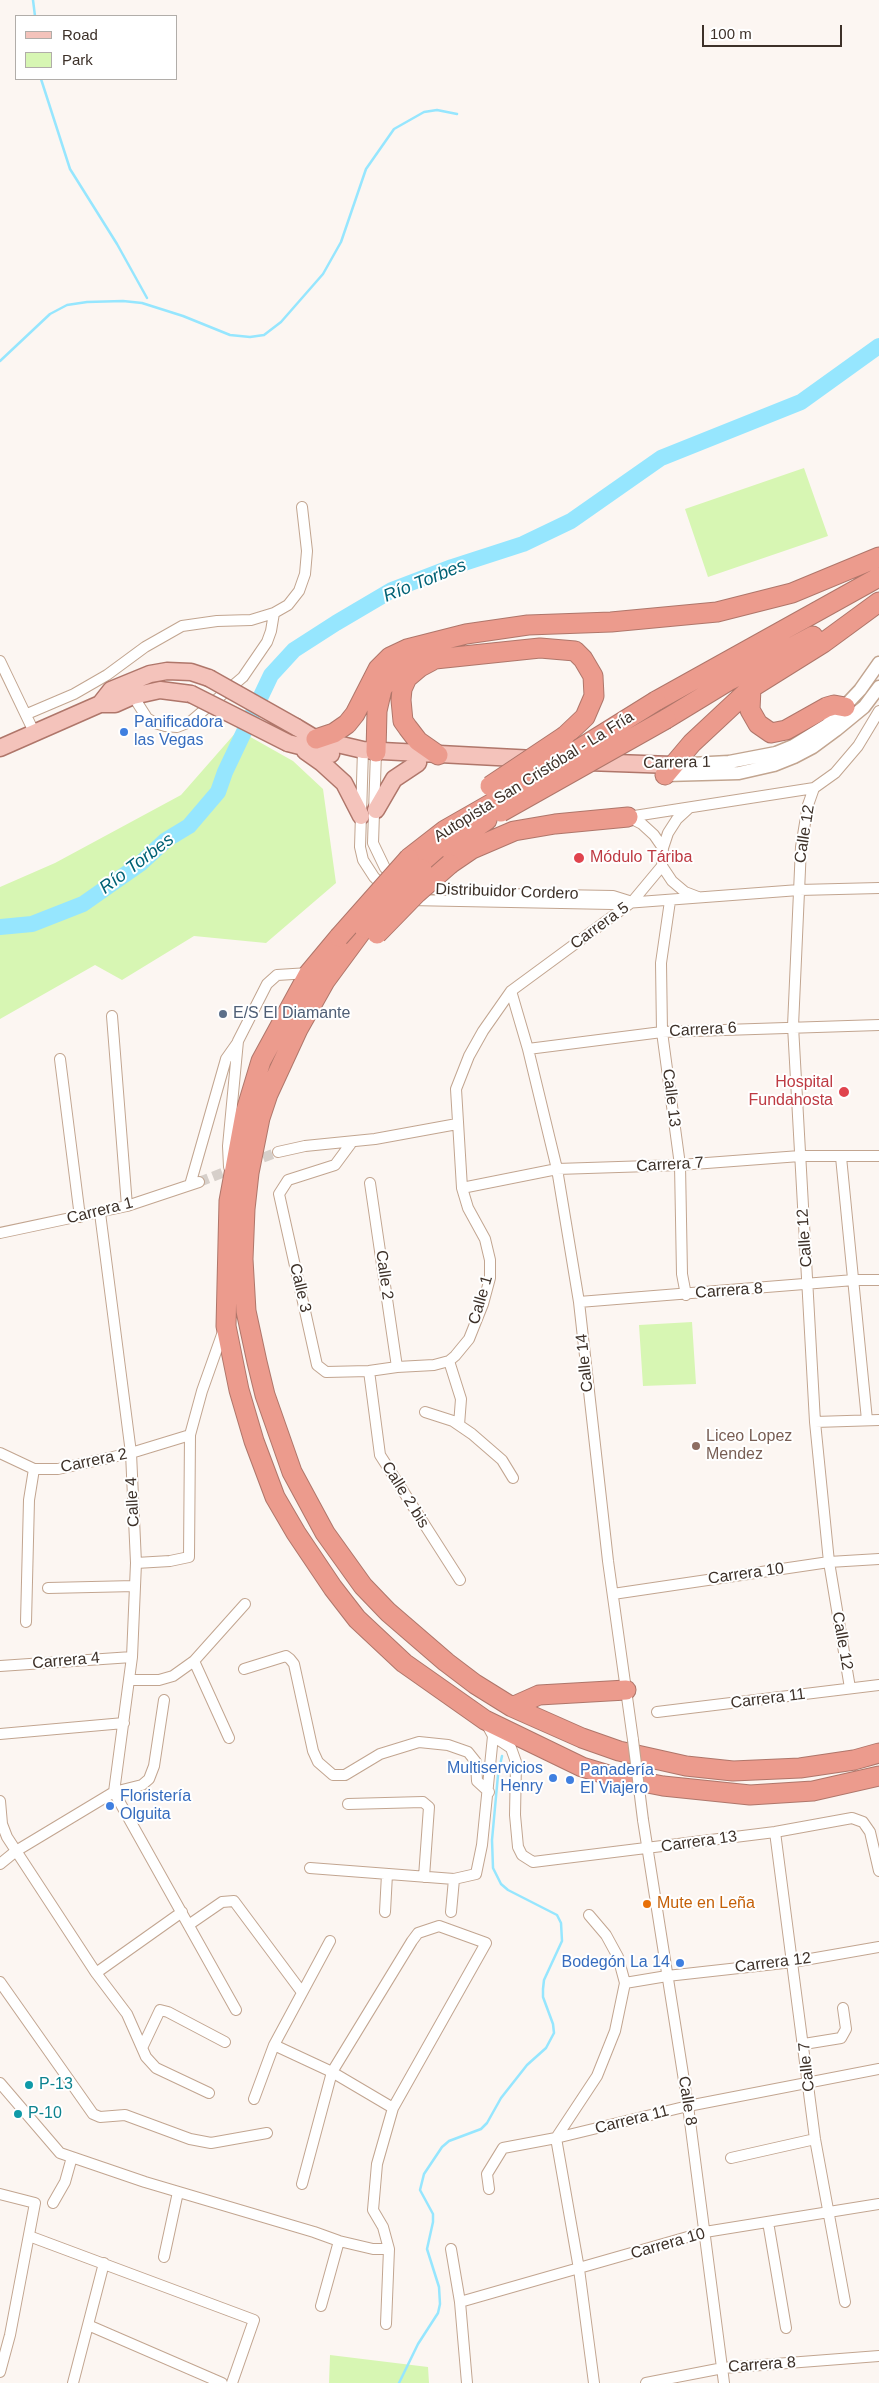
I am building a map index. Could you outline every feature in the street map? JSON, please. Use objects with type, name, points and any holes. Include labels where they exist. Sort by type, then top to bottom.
[{"type":"highway","points":[[316,739],[334,733],[347,724],[355,714],[378,668],[390,657],[407,649],[466,634],[528,624],[611,622],[717,612],[792,593],[879,557]]},
{"type":"highway","name":"Autopista San Cristóbal - La Fría","points":[[879,578],[656,700],[445,830],[416,863],[339,937],[317,977],[261,1061],[245,1114],[229,1201],[226,1326],[244,1407],[268,1481],[275,1497],[314,1560],[358,1619],[381,1642],[489,1728],[582,1767],[612,1776],[663,1786],[750,1795],[783,1794],[848,1785],[879,1776]]},
{"type":"highway","points":[[669,770],[692,743],[751,688],[822,643],[879,601]]},
{"type":"highway","name":"Autopista San Cristóbal - La Fría","points":[[879,601],[730,680],[666,720],[495,800],[464,834],[416,863],[371,931],[317,977],[298,1029],[268,1094],[260,1118],[249,1173],[243,1259],[246,1311],[265,1395],[292,1472],[325,1533],[363,1586],[388,1612],[446,1662],[475,1684],[512,1706],[591,1741],[619,1751],[686,1766],[733,1771],[768,1771],[845,1761],[879,1753]]},
{"type":"highway","points":[[370,756],[376,711],[382,689],[393,674],[404,666],[435,659],[540,648],[575,651],[583,659],[594,676],[594,696],[585,717],[495,800]]},
{"type":"highway","points":[[435,659],[420,667],[407,678],[402,689],[401,700],[403,721],[418,741],[438,755]]},
{"type":"highway","points":[[370,684],[370,756]]},
{"type":"highway","points":[[751,688],[750,710],[758,724],[771,733],[786,730],[827,707],[834,705],[845,707]]},
{"type":"highway","points":[[371,931],[450,864],[472,849],[514,831],[555,824],[628,817]]},
{"type":"highway","points":[[512,1706],[540,1695],[626,1690]]},
{"type":"main road","points":[[100,704],[111,690],[150,674],[167,671],[191,672],[209,678],[316,739],[370,756]]},
{"type":"main road","points":[[0,748],[100,704],[115,704],[133,696],[160,690],[192,694],[292,744],[322,763],[344,783],[368,813],[394,779],[418,763]]},
{"type":"main road","points":[[292,744],[418,763],[669,770]]},
{"type":"main road","name":"Carrera 1","points":[[370,756],[438,755],[669,770]]},
{"type":"street","points":[[27,714],[74,694],[107,675],[145,647],[182,626],[217,620],[251,620],[288,605],[298,591],[305,574],[307,551],[302,507]]},
{"type":"street","points":[[133,696],[147,718],[155,723],[177,727],[190,722],[243,677],[267,642],[274,612]]},
{"type":"street","points":[[0,661],[34,732]]},
{"type":"street","name":"Carrera 1","points":[[669,770],[729,762],[776,753],[809,738],[827,725],[845,707],[879,663]]},
{"type":"street","name":"Carrera 1","points":[[669,770],[739,773],[774,765],[813,747],[864,707],[879,687]]},
{"type":"street","points":[[628,817],[814,788],[834,773],[858,746],[879,711]]},
{"type":"street","points":[[370,756],[368,813],[360,847],[363,860],[374,877],[390,893],[404,899],[612,904],[632,902],[662,866],[663,848],[668,833],[677,819],[689,808]]},
{"type":"street","name":"Distribuidor Cordero","points":[[370,756],[368,813],[373,843],[385,868],[404,882],[423,889],[501,894],[613,896],[632,902]]},
{"type":"street","name":"Calle 12","points":[[814,788],[808,805],[801,847],[793,1026],[809,1285],[815,1422],[829,1562],[850,1688]]},
{"type":"street","points":[[628,817],[642,824],[654,835],[663,848]]},
{"type":"street","points":[[662,866],[672,881],[685,892],[702,898]]},
{"type":"street","name":"Carrera 5","points":[[457,1124],[456,1088],[483,1031],[511,991],[632,902],[670,901],[799,890],[879,888]]},
{"type":"street","name":"Calle 13","points":[[670,901],[661,963],[662,1032],[680,1165],[682,1274],[686,1295]]},
{"type":"street","points":[[229,1201],[228,1146],[238,1041],[267,984],[277,975],[317,977]]},
{"type":"street","name":"Calle 14","points":[[511,991],[528,1049],[557,1169],[578,1302],[585,1376],[643,1820]]},
{"type":"street","points":[[112,1016],[127,1206]]},
{"type":"street","name":"Carrera 6","points":[[528,1049],[662,1032],[879,1024]]},
{"type":"street","name":"Carrera 1","points":[[0,1232],[100,1213],[194,1184],[226,1059],[238,1041]]},
{"type":"street","points":[[60,1059],[80,1217]]},
{"type":"street","points":[[278,1152],[305,1146],[352,1142],[457,1124]]},
{"type":"street","name":"Calle 1","points":[[449,1360],[456,1356],[469,1339],[483,1304],[490,1278],[490,1260],[484,1239],[468,1208],[462,1188],[457,1124]]},
{"type":"street","name":"Calle 3","points":[[352,1142],[335,1165],[288,1180],[279,1194],[280,1201],[317,1365],[326,1372],[369,1371],[397,1367]]},
{"type":"street","name":"Carrera 7","points":[[462,1188],[557,1169],[680,1165],[800,1156],[879,1156]]},
{"type":"street","points":[[841,1157],[867,1420]]},
{"type":"street","name":"Calle 2","points":[[370,1183],[397,1367]]},
{"type":"street","name":"Calle 4","points":[[100,1213],[131,1453],[136,1563],[132,1657],[114,1792]]},
{"type":"street","name":"Carrera 8","points":[[578,1302],[686,1295],[854,1280],[879,1280]]},
{"type":"street","points":[[136,1563],[170,1562],[189,1557],[190,1435],[202,1390],[226,1326]]},
{"type":"street","points":[[397,1367],[427,1366],[449,1360],[461,1399],[459,1425]]},
{"type":"street","name":"Calle 2 bis","points":[[369,1371],[380,1455],[460,1580]]},
{"type":"street","points":[[425,1412],[459,1425],[502,1460],[513,1478]]},
{"type":"street","points":[[815,1422],[879,1420]]},
{"type":"street","name":"Carrera 2","points":[[0,1453],[34,1469],[77,1466],[131,1453],[190,1435]]},
{"type":"street","points":[[26,1622],[29,1500],[34,1469]]},
{"type":"street","name":"Carrera 10","points":[[613,1594],[829,1562],[879,1559]]},
{"type":"street","points":[[48,1588],[135,1586]]},
{"type":"street","points":[[129,1680],[159,1680],[173,1676],[194,1661],[245,1604]]},
{"type":"street","points":[[244,1669],[286,1656],[290,1659],[294,1664],[313,1751],[318,1762],[333,1775],[345,1775],[380,1754],[419,1742],[448,1745],[468,1752],[476,1762],[477,1781],[489,1792]]},
{"type":"street","name":"Carrera 4","points":[[0,1666],[132,1657]]},
{"type":"street","points":[[194,1661],[229,1738]]},
{"type":"street","name":"Carrera 11","points":[[657,1712],[879,1685]]},
{"type":"street","points":[[0,1864],[16,1851],[114,1792],[142,1785],[149,1779],[154,1766],[164,1700]]},
{"type":"street","points":[[0,1734],[124,1723]]},
{"type":"street","points":[[310,1868],[454,1879],[470,1877],[478,1869],[489,1792],[489,1728]]},
{"type":"street","name":"Carrera 13","points":[[489,1728],[511,1748],[516,1762],[515,1815],[518,1847],[522,1855],[533,1862],[775,1832],[852,1818],[863,1822],[870,1832],[879,1871]]},
{"type":"street","points":[[114,1792],[190,1924],[236,2010]]},
{"type":"street","points":[[0,1801],[2,1824],[7,1837],[96,1973],[127,2014],[146,2056],[156,2068],[209,2093]]},
{"type":"street","points":[[348,1804],[423,1802],[429,1807],[424,1877]]},
{"type":"street","name":"Calle 8","points":[[643,1820],[688,2106],[724,2383]]},
{"type":"street","name":"Calle 7","points":[[775,1832],[816,2140],[845,2302]]},
{"type":"street","points":[[385,1912],[387,1874]]},
{"type":"street","points":[[451,1912],[454,1879]]},
{"type":"street","points":[[190,1924],[222,1902],[234,1901],[301,1991]]},
{"type":"street","points":[[96,1973],[182,1912]]},
{"type":"street","points":[[589,1915],[606,1935],[614,1950],[625,1983],[614,2031],[597,2076],[556,2138],[579,2269],[594,2383]]},
{"type":"street","points":[[302,2184],[332,2072],[418,1933],[439,1926],[486,1944],[393,2108],[377,2164],[372,2210],[383,2228],[388,2249],[386,2324]]},
{"type":"street","points":[[254,2099],[274,2045],[301,1991],[330,1941]]},
{"type":"street","name":"Carrera 12","points":[[625,1983],[667,1976],[793,1962],[879,1947]]},
{"type":"street","points":[[0,1982],[93,2114],[100,2117],[124,2115],[190,2139],[211,2143],[267,2133]]},
{"type":"street","points":[[804,2044],[841,2038],[846,2029],[843,2008]]},
{"type":"street","points":[[142,2048],[160,2010],[168,2012],[225,2042]]},
{"type":"street","points":[[274,2045],[332,2072],[393,2108]]},
{"type":"street","name":"Carrera 11","points":[[489,2189],[488,2174],[503,2148],[556,2138],[688,2106],[879,2069]]},
{"type":"street","points":[[0,2084],[60,2153],[178,2192],[339,2241],[374,2249],[388,2249]]},
{"type":"street","points":[[732,2158],[816,2140]]},
{"type":"street","points":[[53,2202],[65,2182],[72,2157]]},
{"type":"street","points":[[164,2257],[178,2192]]},
{"type":"street","points":[[0,2194],[36,2203],[5,2335],[0,2372]]},
{"type":"street","name":"Carrera 10","points":[[460,2302],[705,2232],[879,2204]]},
{"type":"street","points":[[768,2222],[786,2328]]},
{"type":"street","points":[[29,2236],[254,2320],[232,2383]]},
{"type":"street","points":[[321,2306],[339,2241]]},
{"type":"street","points":[[452,2249],[460,2302],[467,2383]]},
{"type":"street","points":[[73,2383],[104,2263]]},
{"type":"street","points":[[88,2325],[222,2383]]},
{"type":"street","name":"Carrera 8","points":[[646,2383],[723,2368],[879,2356]]},
{"type":"green space","points":[[804,468],[828,536],[708,577],[685,509]]},
{"type":"green space","points":[[238,730],[293,761],[323,789],[336,883],[266,943],[194,936],[122,980],[95,965],[0,1019],[0,887],[55,863],[181,795]]},
{"type":"green space","points":[[692,1322],[696,1384],[643,1386],[639,1325]]},
{"type":"green space","points":[[330,2355],[428,2367],[429,2383],[329,2383]]},
{"type":"waterway","points":[[33,0],[35,15]]},
{"type":"waterway","points":[[41,80],[70,169],[117,244],[147,298]]},
{"type":"waterway","points":[[0,361],[50,314],[67,305],[87,302],[123,301],[142,303],[183,316],[230,335],[250,337],[264,335],[281,322],[323,274],[341,242],[366,169],[394,129],[424,112],[437,110],[457,114]]},
{"type":"waterway","name":"Río Torbes","points":[[0,927],[32,924],[83,904],[140,864],[166,840],[189,826],[218,792],[225,772],[271,675],[294,650],[392,590],[452,567],[523,544],[571,521],[661,458],[801,402],[879,346]]},
{"type":"waterway","points":[[399,2383],[418,2344],[438,2313],[440,2304],[439,2287],[427,2249],[433,2214],[420,2190],[424,2174],[442,2147],[449,2141],[481,2129],[487,2123],[501,2098],[527,2065],[546,2048],[554,2033],[553,2024],[543,1997],[543,1989],[544,1980],[562,1941],[561,1923],[557,1915],[508,1890],[501,1884],[493,1868],[492,1840],[498,1775],[502,1756]]},
{"type":"tunnel","points":[[249,1163],[278,1152]]},
{"type":"tunnel","points":[[199,1182],[235,1168]]},
{"type":"place","name":"Panificadora las Vegas","points":[[124,732]]},
{"type":"place","name":"Módulo Táriba","points":[[579,858]]},
{"type":"place","name":"E/S El Diamante","points":[[223,1014]]},
{"type":"place","name":"Hospital Fundahosta","points":[[844,1092]]},
{"type":"place","name":"Liceo Lopez Mendez","points":[[696,1446]]},
{"type":"place","name":"Multiservicios Henry","points":[[553,1778]]},
{"type":"place","name":"Panadería El Viajero","points":[[570,1780]]},
{"type":"place","name":"Floristería Olguita","points":[[110,1806]]},
{"type":"place","name":"Mute en Leña","points":[[647,1904]]},
{"type":"place","name":"Bodegón La 14","points":[[680,1963]]},
{"type":"place","name":"P-13","points":[[29,2085]]},
{"type":"place","name":"P-10","points":[[18,2114]]}]
